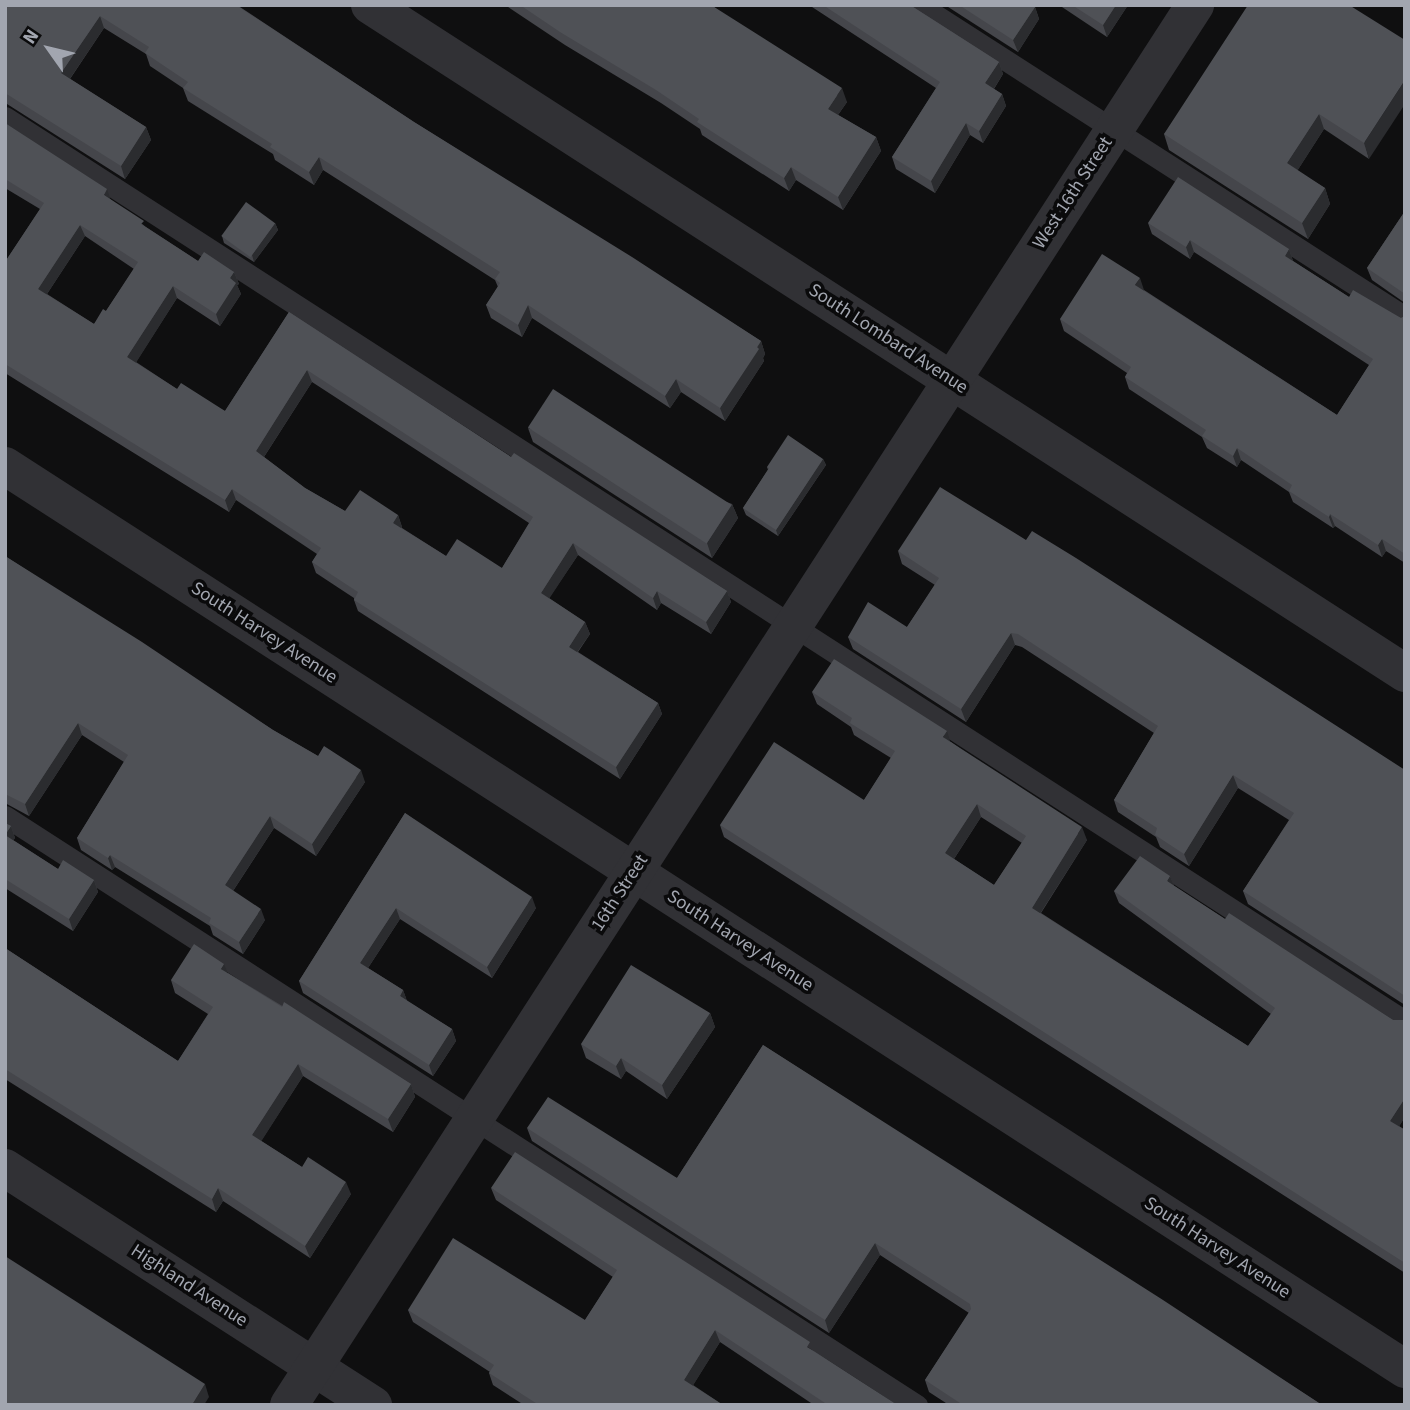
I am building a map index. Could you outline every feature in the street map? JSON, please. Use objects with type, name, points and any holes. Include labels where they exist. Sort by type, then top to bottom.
[{"type":"street","name":"South Lombard Avenue","points":[[370,5],[1405,673]]},
{"type":"street","name":"West 16th Street","points":[[952,381],[1195,5]]},
{"type":"street","name":"16th Street","points":[[289,1405],[952,381]]},
{"type":"street","name":"South Harvey Avenue","points":[[5,466],[1405,1369]]},
{"type":"street","name":"Highland Avenue","points":[[5,1168],[373,1405]]},
{"type":"lane","points":[[920,5],[1405,317]]},
{"type":"lane","points":[[5,117],[1405,1021]]},
{"type":"lane","points":[[5,816],[917,1405]]},
{"type":"building","points":[[5,5],[236,5],[414,122],[632,257],[761,341],[757,347],[759,349],[720,408],[676,379],[665,396],[528,305],[518,325],[486,305],[500,283],[495,279],[500,272],[319,157],[309,172],[270,147],[272,144],[183,88],[188,82],[145,53],[149,47],[100,16],[61,73],[146,127],[121,166],[5,93]]},
{"type":"building","points":[[520,5],[711,5],[842,88],[828,109],[876,137],[838,197],[791,167],[784,178],[697,122],[699,119],[656,90]]},
{"type":"building","points":[[823,5],[910,5],[999,62],[985,83],[1002,94],[979,131],[966,123],[931,181],[892,157],[940,82]]},
{"type":"building","points":[[959,5],[1033,5],[1035,7],[1013,40]]},
{"type":"building","points":[[1072,5],[1116,5],[1103,25]]},
{"type":"building","points":[[1248,5],[1349,5],[1405,40],[1405,80],[1364,143],[1319,114],[1287,163],[1325,188],[1302,223],[1164,134]]},
{"type":"building","points":[[5,123],[107,189],[104,195],[144,221],[141,224],[198,261],[204,252],[234,272],[230,278],[236,283],[216,314],[173,286],[127,357],[177,389],[181,383],[225,411],[289,312],[511,457],[514,453],[727,591],[706,622],[657,591],[653,598],[573,543],[541,593],[585,622],[569,647],[658,703],[616,767],[354,600],[358,592],[312,562],[321,548],[232,489],[225,500],[5,364],[5,262],[44,203],[5,179]],"holes":[[[80,225],[138,262],[106,311],[103,309],[94,324],[38,289]],[[307,370],[533,517],[502,568],[457,539],[446,556],[393,523],[398,515],[360,490],[345,511],[305,488],[256,451]]]},
{"type":"building","points":[[1178,177],[1289,249],[1285,256],[1349,297],[1353,290],[1401,318],[1405,316],[1405,554],[1382,539],[1378,545],[1330,514],[1329,517],[1289,491],[1292,485],[1237,448],[1233,456],[1202,436],[1206,430],[1125,377],[1131,367],[1060,319],[1102,254],[1140,278],[1135,285],[1337,415],[1373,359],[1190,240],[1186,247],[1148,223]]},
{"type":"building","points":[[246,202],[275,223],[250,257],[221,236]]},
{"type":"building","points":[[1405,211],[1405,294],[1367,268]]},
{"type":"building","points":[[553,389],[732,505],[707,544],[528,428]]},
{"type":"building","points":[[788,435],[823,459],[776,530],[743,508]]},
{"type":"building","points":[[940,487],[1026,540],[1032,531],[1405,770],[1405,996],[1243,891],[1294,813],[1233,775],[1184,854],[1155,835],[1157,828],[1114,800],[1158,726],[1018,634],[1011,633],[961,709],[848,637],[868,602],[907,627],[939,578],[898,551]]},
{"type":"building","points":[[5,556],[142,642],[273,730],[318,756],[324,746],[361,770],[312,844],[270,816],[225,885],[261,909],[239,942],[209,923],[211,918],[110,855],[108,858],[77,838],[128,755],[78,723],[25,804],[5,794]]},
{"type":"building","points":[[834,659],[947,731],[943,737],[1082,827],[1032,908],[1248,1046],[1275,1008],[1114,891],[1140,856],[1170,876],[1167,881],[1225,919],[1229,913],[1393,1020],[1405,1020],[1405,1098],[1390,1121],[1405,1130],[1405,1263],[720,825],[774,742],[864,800],[895,751],[850,723],[852,718],[812,692]],"holes":[[[977,804],[1026,836],[994,885],[945,853]]]},
{"type":"building","points":[[405,813],[532,897],[487,967],[396,908],[360,963],[403,990],[400,996],[452,1029],[429,1065],[299,981]]},
{"type":"building","points":[[5,823],[11,826],[5,835]]},
{"type":"building","points":[[5,835],[58,869],[63,860],[94,880],[69,919],[5,879]]},
{"type":"building","points":[[194,944],[224,964],[221,969],[282,1007],[284,1002],[411,1084],[388,1119],[298,1064],[252,1135],[302,1167],[308,1157],[346,1182],[305,1246],[218,1188],[212,1199],[5,1069],[5,948],[178,1061],[213,1007],[171,980]]},
{"type":"building","points":[[631,965],[710,1013],[662,1085],[621,1058],[616,1066],[581,1044]]},
{"type":"building","points":[[763,1045],[1163,1300],[1322,1405],[963,1405],[925,1380],[971,1309],[970,1304],[875,1243],[825,1320],[527,1128],[548,1097],[677,1178]]},
{"type":"building","points":[[515,1152],[810,1342],[807,1347],[896,1404],[828,1405],[715,1330],[684,1380],[723,1405],[539,1405],[489,1373],[494,1365],[408,1310],[453,1238],[585,1320],[617,1270],[491,1188]]},
{"type":"building","points":[[5,1256],[205,1384],[192,1405],[5,1405]]}]
